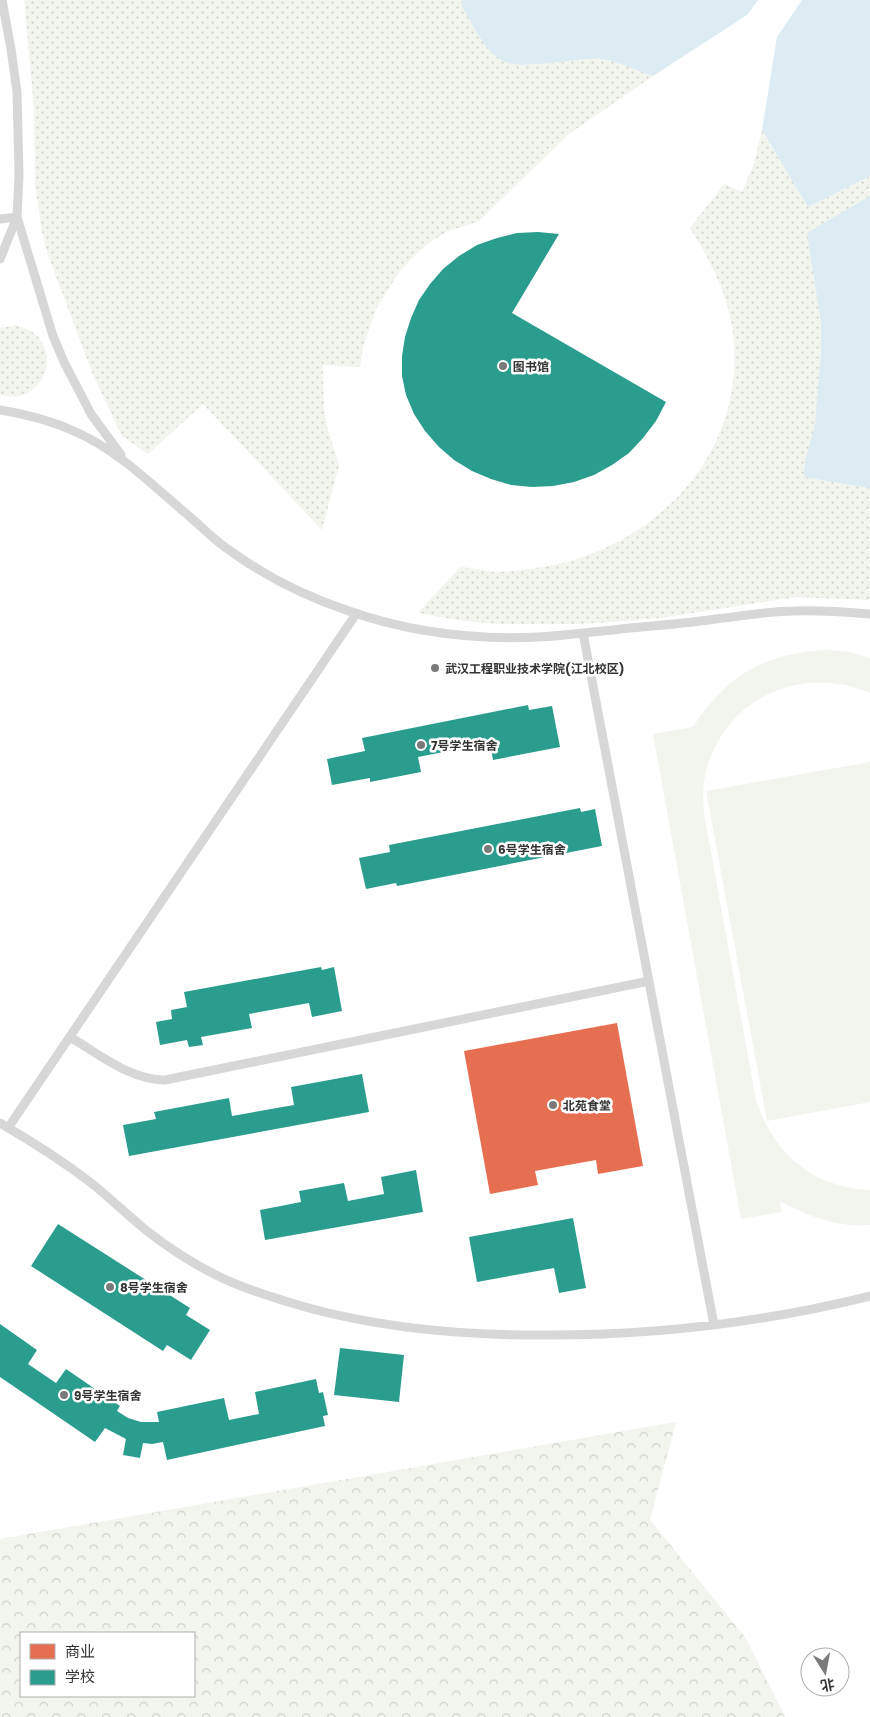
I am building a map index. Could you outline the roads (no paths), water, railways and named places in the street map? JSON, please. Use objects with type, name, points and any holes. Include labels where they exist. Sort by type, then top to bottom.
[{"type":"lane","points":[[0,259],[17,217],[19,175],[17,92],[12,49],[2,0]]},
{"type":"lane","points":[[0,219],[17,217]]},
{"type":"lane","points":[[17,217],[44,309],[64,362],[91,414],[126,463]]},
{"type":"lane","points":[[0,410],[41,419],[77,432],[102,446],[126,463],[231,552],[284,584],[316,599],[356,614],[418,629],[458,635],[499,638],[540,637],[717,619],[755,613],[832,611],[870,614]]},
{"type":"lane","points":[[356,614],[70,1037],[4,1125],[57,1158],[91,1183],[170,1248],[222,1278],[270,1297],[332,1314],[375,1323],[465,1334],[569,1336],[628,1334],[754,1320],[870,1296]]},
{"type":"lane","points":[[583,633],[714,1325]]},
{"type":"lane","points":[[70,1037],[135,1075],[149,1079],[165,1080],[649,981]]},
{"type":"place","name":"图书馆","points":[[503,366]]},
{"type":"place","name":"武汉工程职业技术学院(江北校区)","points":[[435,668]]},
{"type":"place","name":"7号学生宿舍","points":[[421,745]]},
{"type":"place","name":"6号学生宿舍","points":[[488,849]]},
{"type":"place","name":"北苑食堂","points":[[553,1105]]},
{"type":"place","name":"8号学生宿舍","points":[[110,1287]]},
{"type":"place","name":"9号学生宿舍","points":[[64,1395]]}]
